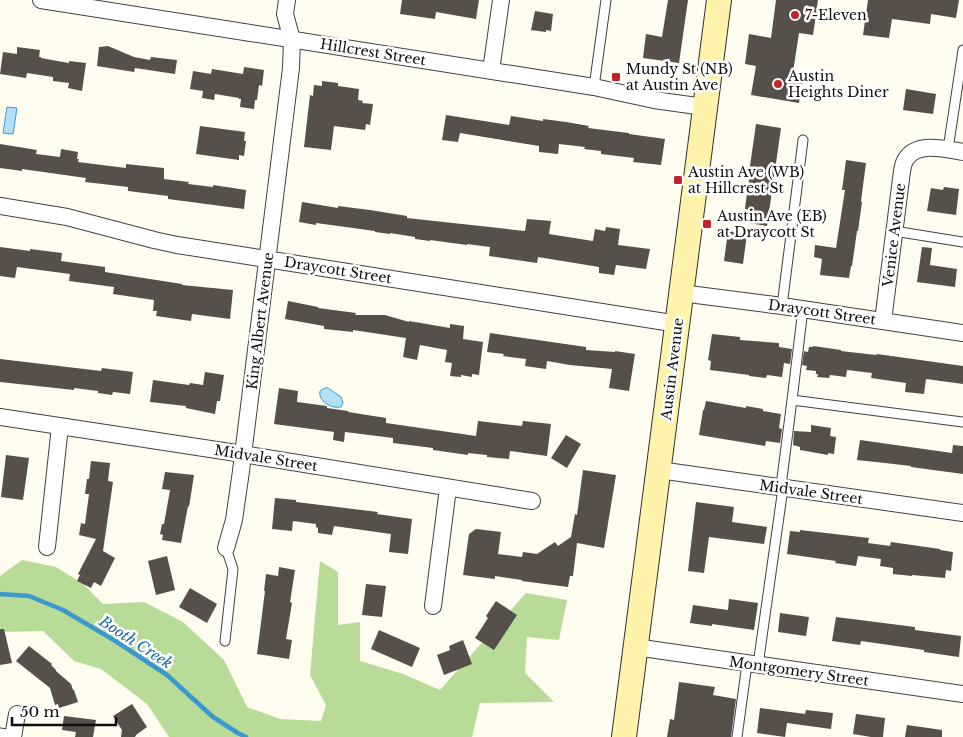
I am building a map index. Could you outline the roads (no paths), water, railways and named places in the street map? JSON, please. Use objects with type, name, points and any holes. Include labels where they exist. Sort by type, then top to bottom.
[{"type":"main road","name":"Austin Avenue","points":[[624,737],[719,0]]},
{"type":"street","name":"Hillcrest Street","points":[[41,0],[594,87],[654,100],[704,107]]},
{"type":"street","name":"King Albert Avenue","points":[[226,548],[234,520],[243,454],[291,68],[292,40],[285,14],[287,0]]},
{"type":"street","points":[[491,71],[501,0]]},
{"type":"street","name":"Venice Avenue","points":[[883,321],[902,171],[906,158],[922,148],[956,151]]},
{"type":"street","name":"Draycott Street","points":[[0,206],[76,219],[177,245],[678,324]]},
{"type":"street","name":"Draycott Street","points":[[681,293],[963,333]]},
{"type":"street","name":"Midvale Street","points":[[0,417],[532,501]]},
{"type":"street","points":[[47,547],[60,426]]},
{"type":"street","name":"Midvale Street","points":[[659,470],[963,513]]},
{"type":"street","points":[[433,606],[448,488]]},
{"type":"street","name":"Montgomery Street","points":[[635,647],[963,694]]},
{"type":"street","points":[[9,735],[17,714]]},
{"type":"lane","points":[[594,87],[606,0]]},
{"type":"lane","points":[[956,151],[963,50]]},
{"type":"lane","points":[[782,306],[802,140]]},
{"type":"lane","points":[[894,231],[963,242]]},
{"type":"lane","points":[[737,737],[783,488],[782,478],[803,309]]},
{"type":"lane","points":[[792,400],[963,422]]},
{"type":"lane","name":"King Albert Avenue","points":[[226,548],[233,569],[226,641]]},
{"type":"water","points":[[7,107],[17,108],[13,134],[3,133]]},
{"type":"water","points":[[325,388],[341,397],[343,403],[341,407],[333,407],[323,401],[320,391]]},
{"type":"waterway","name":"Booth Creek","points":[[0,594],[29,596],[63,610],[167,675],[213,717],[246,737]]},
{"type":"place","name":"7-Eleven","points":[[795,15]]},
{"type":"place","name":"Mundy St (NB) at Austin Ave","points":[[616,77]]},
{"type":"place","name":"Austin Heights Diner","points":[[778,84]]},
{"type":"place","name":"Austin Ave (WB) at Hillcrest St","points":[[678,180]]},
{"type":"place","name":"Austin Ave (EB) at Draycott St","points":[[707,224]]}]
